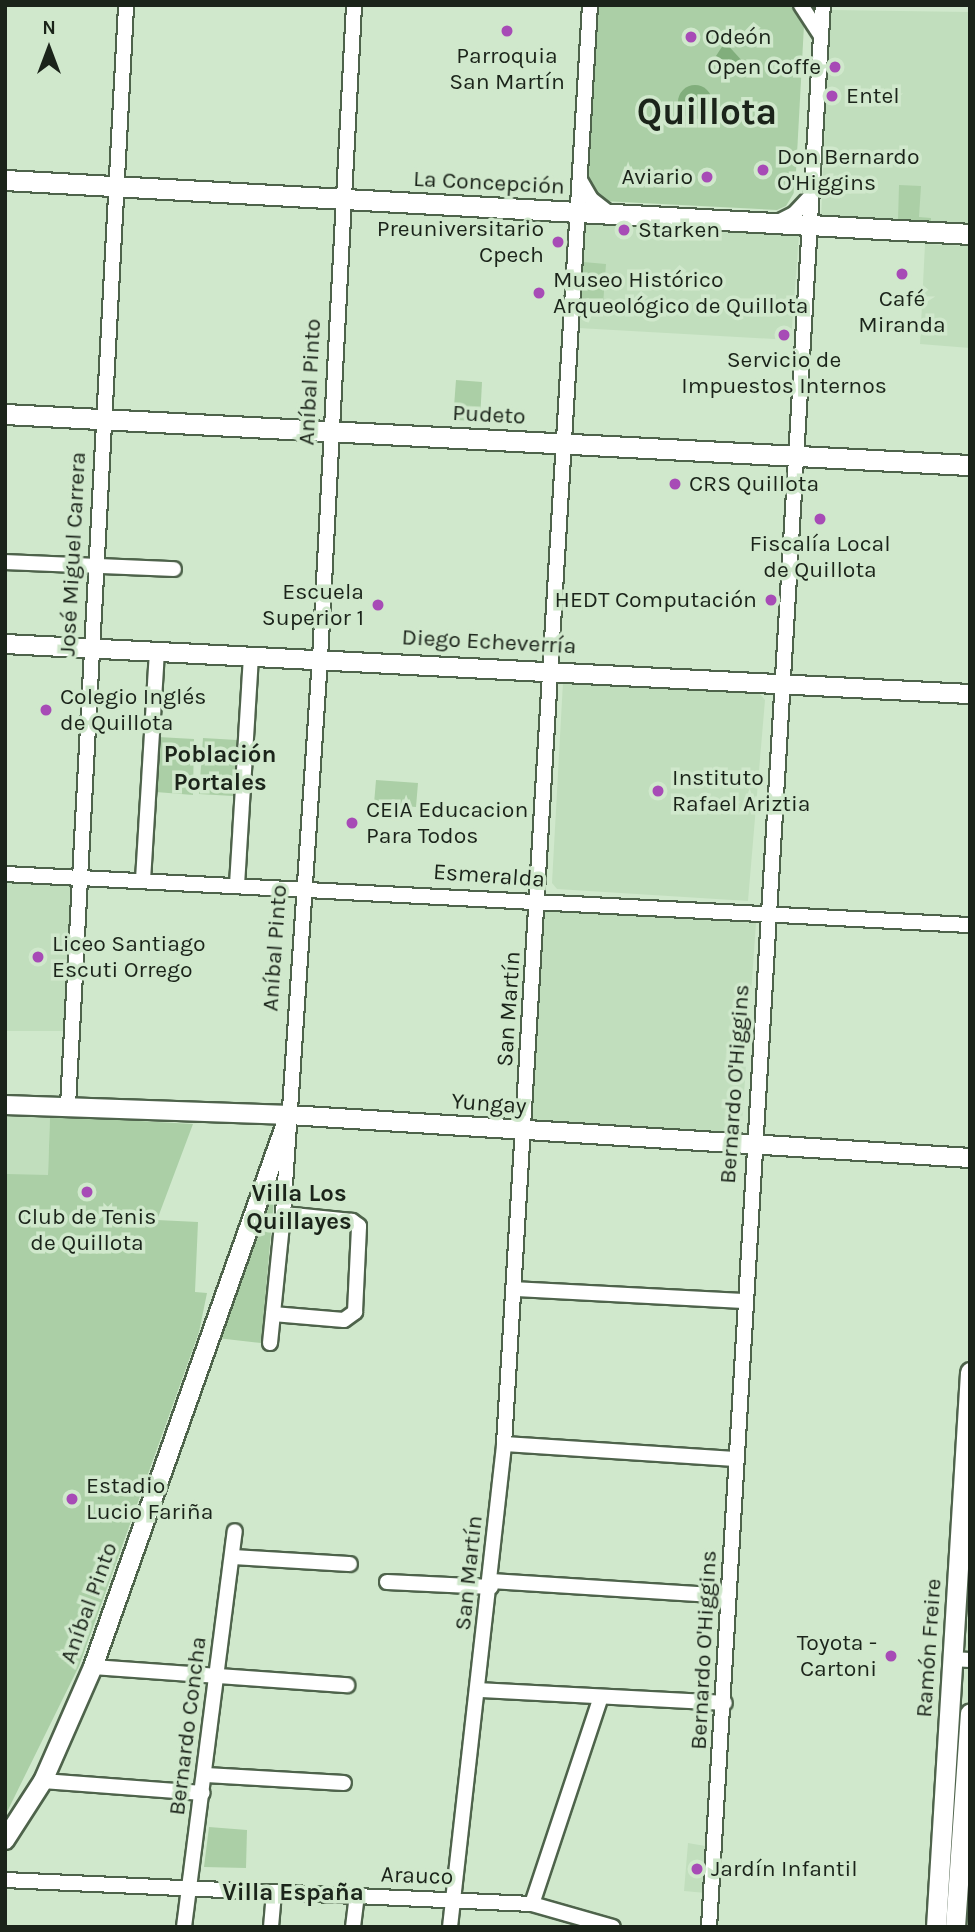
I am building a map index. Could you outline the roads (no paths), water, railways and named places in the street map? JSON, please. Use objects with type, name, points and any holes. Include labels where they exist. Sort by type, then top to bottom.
[{"type":"main road","name":"La Concepción","points":[[5,180],[776,223],[808,234],[970,234]]},
{"type":"main road","name":"Pudeto","points":[[5,414],[795,458],[970,465]]},
{"type":"main road","name":"Ramón Freire","points":[[936,1927],[961,1659],[970,1372]]},
{"type":"main road","name":"Ramón Freire","points":[[955,1927],[967,1793],[970,1714]]},
{"type":"street","name":"José Miguel Carrera","points":[[68,1106],[89,649],[126,5]]},
{"type":"street","name":"Aníbal Pinto","points":[[5,1840],[43,1781],[93,1667],[289,1115],[320,659],[354,5]]},
{"type":"street","points":[[801,5],[821,35]]},
{"type":"street","name":"Bernardo O'Higgins","points":[[709,1927],[725,1703],[753,1146],[823,5]]},
{"type":"street","name":"San Martín","points":[[450,1927],[491,1584],[504,1444],[539,901],[576,212],[593,9]]},
{"type":"street","points":[[579,175],[591,199],[611,214]]},
{"type":"street","points":[[776,223],[794,214],[810,197]]},
{"type":"street","points":[[5,562],[174,569]]},
{"type":"street","name":"Diego Echeverría","points":[[5,644],[550,670],[970,694]]},
{"type":"street","points":[[143,880],[157,652]]},
{"type":"street","points":[[237,884],[251,657]]},
{"type":"street","name":"Esmeralda","points":[[5,874],[304,887],[970,925]]},
{"type":"street","name":"Yungay","points":[[5,1105],[289,1115],[970,1158]]},
{"type":"street","points":[[270,1343],[283,1214],[289,1115]]},
{"type":"street","points":[[273,1314],[352,1318],[359,1226],[352,1221],[283,1214]]},
{"type":"street","points":[[514,1289],[746,1301]]},
{"type":"street","points":[[504,1444],[736,1459]]},
{"type":"street","name":"Bernardo Concha","points":[[184,1927],[206,1775],[235,1531]]},
{"type":"street","points":[[232,1558],[349,1564]]},
{"type":"street","points":[[387,1583],[491,1584],[729,1596]]},
{"type":"street","points":[[93,1667],[347,1685]]},
{"type":"street","points":[[479,1690],[725,1703]]},
{"type":"street","points":[[532,1904],[601,1697]]},
{"type":"street","points":[[206,1775],[344,1783]]},
{"type":"street","points":[[43,1781],[203,1793]]},
{"type":"street","name":"Arauco","points":[[5,1880],[532,1904],[613,1927]]},
{"type":"street","points":[[271,1927],[274,1892]]},
{"type":"street","points":[[354,1927],[357,1896]]},
{"type":"place","name":"Parroquia San Martín","points":[[507,31]]},
{"type":"place","name":"Odeón","points":[[691,37]]},
{"type":"place","name":"Open Coffe","points":[[835,67]]},
{"type":"place","name":"Entel","points":[[832,96]]},
{"type":"place","name":"Don Bernardo O'Higgins","points":[[763,170]]},
{"type":"place","name":"Aviario","points":[[707,177]]},
{"type":"place","name":"Starken","points":[[624,230]]},
{"type":"place","name":"Preuniversitario Cpech","points":[[558,242]]},
{"type":"place","name":"Café Miranda","points":[[902,274]]},
{"type":"place","name":"Museo Histórico Arqueológico de Quillota","points":[[539,293]]},
{"type":"place","name":"Servicio de Impuestos Internos","points":[[784,335]]},
{"type":"place","name":"CRS Quillota","points":[[675,484]]},
{"type":"place","name":"Fiscalía Local de Quillota","points":[[820,519]]},
{"type":"place","name":"HEDT Computación","points":[[771,600]]},
{"type":"place","name":"Escuela Superior 1","points":[[378,605]]},
{"type":"place","name":"Colegio Inglés de Quillota","points":[[46,710]]},
{"type":"place","name":"Instituto Rafael Ariztia","points":[[658,791]]},
{"type":"place","name":"CEIA Educacion Para Todos","points":[[352,823]]},
{"type":"place","name":"Liceo Santiago Escuti Orrego","points":[[38,957]]},
{"type":"place","name":"Club de Tenis de Quillota","points":[[87,1192]]},
{"type":"place","name":"Estadio Lucio Fariña","points":[[72,1499]]},
{"type":"place","name":"Toyota - Cartoni","points":[[891,1656]]},
{"type":"place","name":"Jardín Infantil","points":[[697,1869]]},
{"type":"district","name":"Quillota","points":[[707,112]]},
{"type":"district","name":"Población Portales","points":[[220,769]]},
{"type":"district","name":"Villa Los Quillayes","points":[[299,1208]]},
{"type":"district","name":"Villa España","points":[[293,1893]]}]
